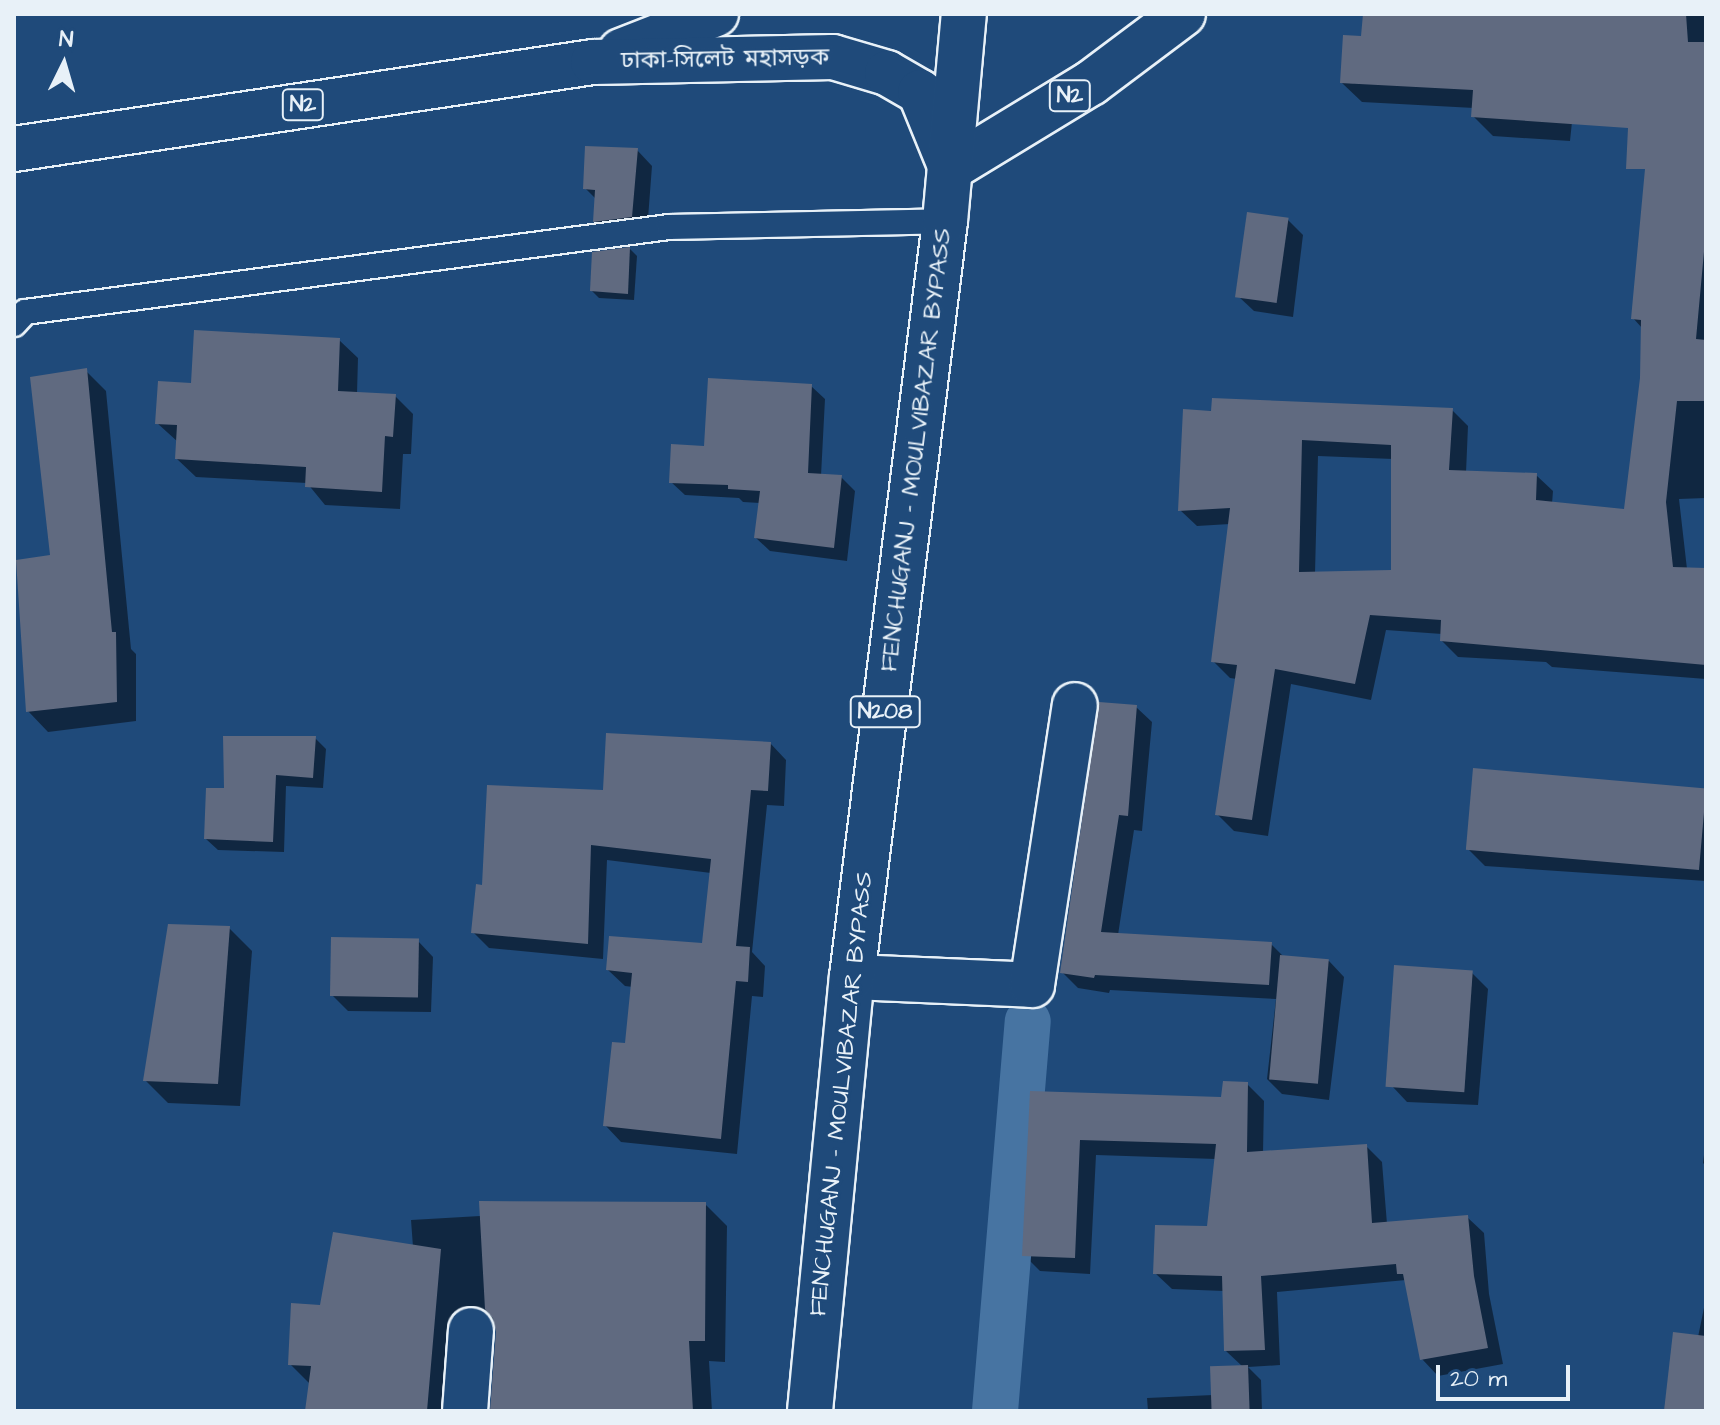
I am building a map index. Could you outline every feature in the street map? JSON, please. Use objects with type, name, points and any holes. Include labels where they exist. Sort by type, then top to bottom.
[{"type":"main road","name":"ঢাকা-সিলেট মহাসড়ক","points":[[593,62],[716,14]]},
{"type":"main road","name":"FENCHUGANJ - MOULVIBAZAR BYPASS","points":[[810,1411],[852,977],[945,221],[964,14]]},
{"type":"main road","name":"N2","points":[[951,168],[1091,83],[1183,14]]},
{"type":"main road","name":"ঢাকা-সিলেট মহাসড়ক","points":[[14,149],[593,62],[833,57],[887,73],[920,92],[951,168]]},
{"type":"main road","points":[[852,977],[1032,985],[1075,705]]},
{"type":"main road","points":[[465,1411],[471,1330]]},
{"type":"lane","points":[[14,324],[25,312],[669,227],[945,221]]},
{"type":"building","points":[[1363,14],[1686,14],[1688,42],[1706,42],[1706,230],[1696,339],[1706,340],[1706,401],[1677,401],[1666,502],[1673,567],[1706,568],[1706,665],[1440,641],[1441,620],[1370,615],[1355,684],[1275,669],[1252,820],[1215,815],[1237,665],[1211,662],[1230,508],[1178,511],[1183,409],[1211,411],[1212,398],[1453,408],[1449,470],[1537,473],[1536,500],[1624,509],[1640,378],[1641,320],[1631,319],[1645,169],[1626,169],[1628,128],[1471,117],[1473,90],[1340,83],[1343,35],[1361,36]],"holes":[[[1302,440],[1391,445],[1391,570],[1299,572]]]},
{"type":"building","points":[[585,146],[638,148],[632,217],[593,222],[595,190],[583,189]]},
{"type":"building","points":[[1247,212],[1289,218],[1277,303],[1235,297]]},
{"type":"building","points":[[630,247],[628,294],[590,291],[592,252]]},
{"type":"building","points":[[194,330],[340,338],[338,391],[396,394],[393,437],[385,436],[382,492],[305,487],[306,467],[175,459],[177,425],[155,424],[158,381],[191,383]]},
{"type":"building","points":[[87,368],[112,632],[116,632],[117,702],[26,712],[16,560],[50,555],[30,377]]},
{"type":"building","points":[[708,378],[812,384],[808,473],[842,475],[834,548],[754,538],[760,491],[728,489],[728,485],[669,483],[671,444],[704,446]]},
{"type":"building","points":[[1099,702],[1137,705],[1128,816],[1119,815],[1101,932],[1272,942],[1269,985],[1095,975],[1094,978],[1060,973]]},
{"type":"building","points":[[606,733],[771,742],[768,791],[751,790],[736,946],[750,947],[748,982],[736,981],[721,1139],[603,1126],[612,1042],[625,1043],[632,973],[606,970],[609,936],[702,943],[711,859],[591,845],[588,944],[471,933],[476,884],[482,885],[487,785],[603,790]]},
{"type":"building","points":[[223,736],[316,736],[313,778],[276,775],[273,842],[204,839],[206,788],[224,788]]},
{"type":"building","points":[[1473,768],[1706,788],[1699,870],[1466,850]]},
{"type":"building","points":[[168,924],[230,926],[218,1084],[143,1081]]},
{"type":"building","points":[[331,937],[419,939],[418,998],[330,996]]},
{"type":"building","points":[[1280,955],[1329,959],[1318,1084],[1269,1080]]},
{"type":"building","points":[[1394,965],[1473,971],[1464,1092],[1385,1087]]},
{"type":"building","points":[[1223,1081],[1248,1082],[1247,1152],[1367,1144],[1372,1223],[1468,1215],[1474,1276],[1488,1348],[1420,1360],[1403,1274],[1397,1274],[1396,1264],[1261,1276],[1265,1350],[1224,1351],[1222,1276],[1153,1274],[1155,1225],[1207,1226],[1216,1144],[1080,1140],[1075,1258],[1022,1256],[1030,1091],[1221,1097]]},
{"type":"building","points":[[479,1201],[706,1202],[705,1341],[689,1341],[693,1411],[490,1411],[496,1332],[493,1318],[485,1309]]},
{"type":"building","points":[[333,1232],[441,1249],[427,1411],[305,1411],[311,1366],[288,1365],[291,1303],[320,1305]]},
{"type":"building","points":[[1673,1332],[1706,1336],[1706,1411],[1664,1411]]},
{"type":"building","points":[[1248,1365],[1250,1411],[1212,1411],[1210,1366]]},
{"type":"waterway","points":[[995,1411],[1028,1021]]}]
